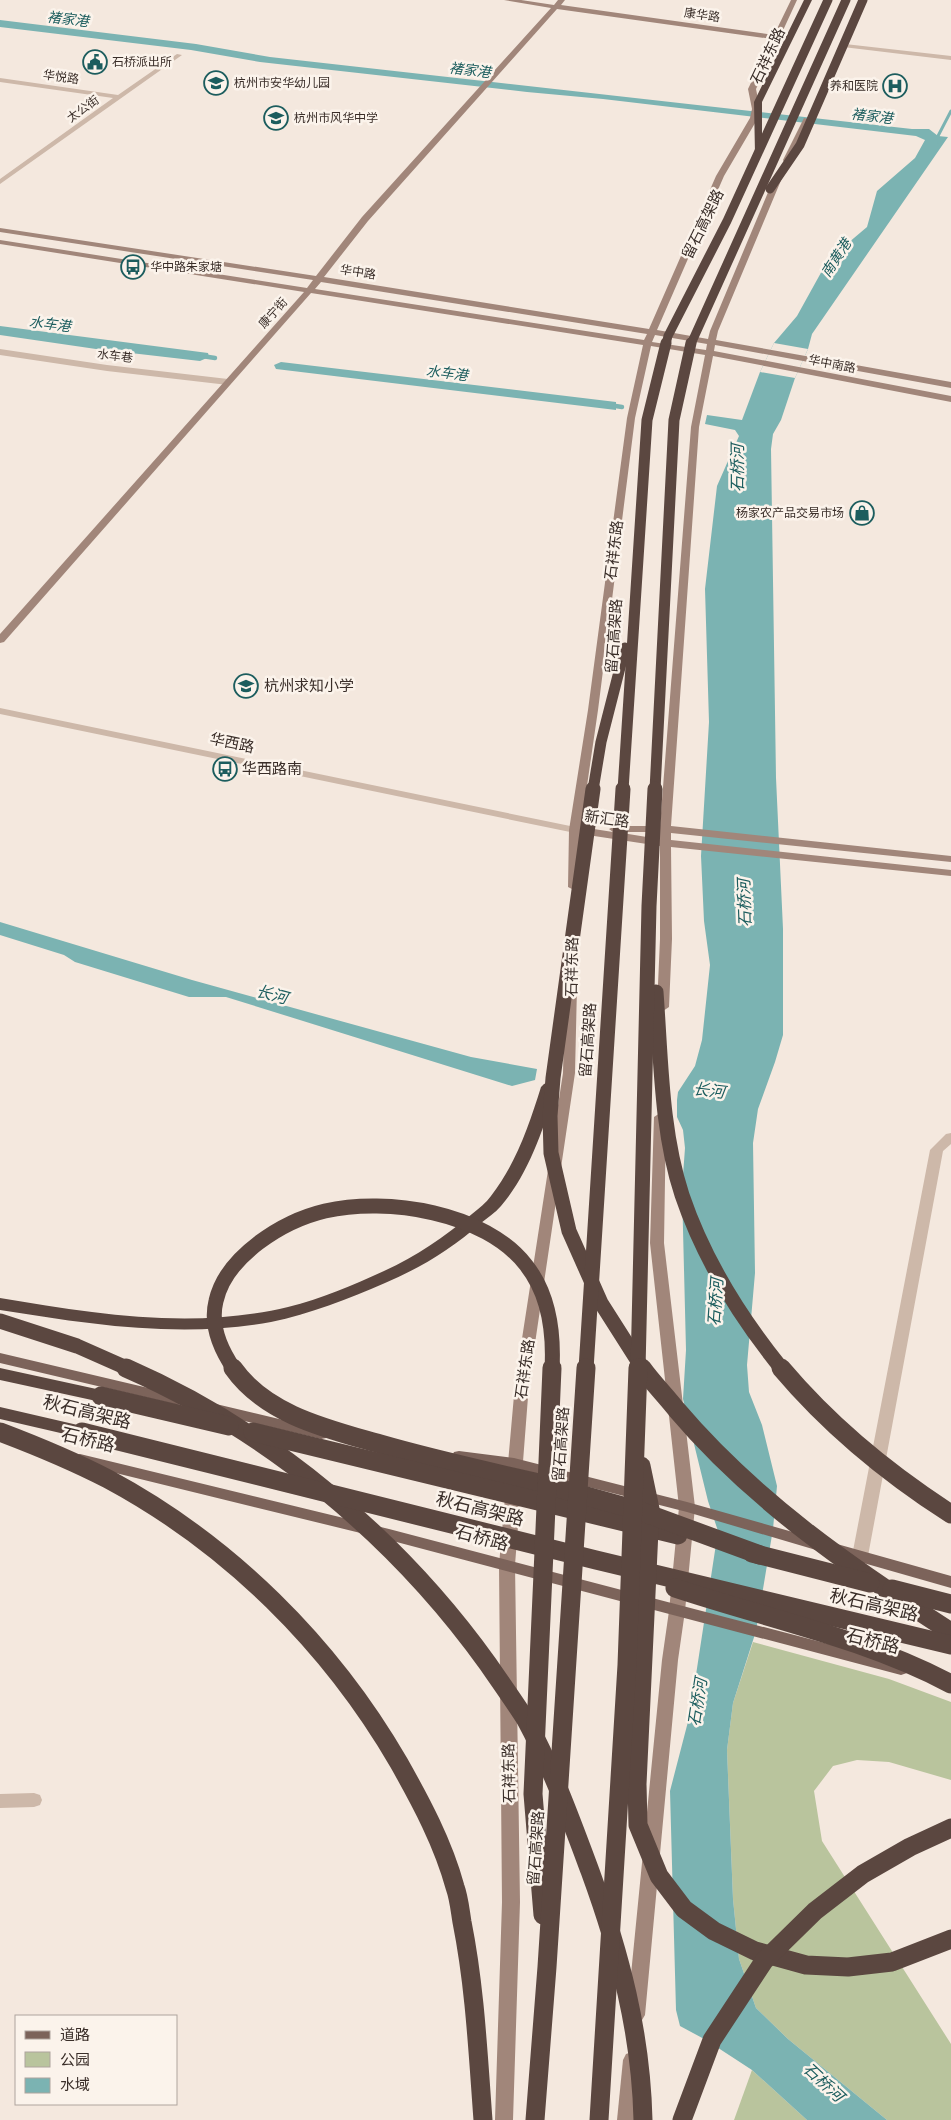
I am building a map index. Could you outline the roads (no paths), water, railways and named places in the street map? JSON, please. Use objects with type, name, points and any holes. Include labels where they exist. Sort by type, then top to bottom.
[{"type":"highway","points":[[758,152],[758,102],[808,0]]},
{"type":"highway","name":"留石高架路","points":[[536,2120],[548,1968],[647,420],[668,336],[727,221],[828,0]]},
{"type":"highway","points":[[599,2120],[627,1665],[636,1446],[649,906],[674,420],[692,340],[748,221],[846,0]]},
{"type":"highway","points":[[748,221],[800,145],[863,0]]},
{"type":"highway","points":[[634,610],[599,754],[567,969],[554,1074],[550,1122],[551,1153],[569,1229],[596,1296],[628,1348],[686,1423],[751,1486],[873,1581],[951,1632]]},
{"type":"highway","points":[[649,906],[663,1086],[673,1156],[682,1194],[696,1231],[714,1269],[738,1309],[763,1345],[794,1384],[827,1418],[876,1462],[904,1484],[951,1514]]},
{"type":"highway","points":[[0,1304],[116,1322],[197,1323],[288,1312],[360,1288],[403,1269],[436,1251],[468,1227],[497,1201],[527,1149],[554,1074]]},
{"type":"highway","points":[[548,1968],[533,1794],[546,1517],[546,1507],[547,1487],[547,1478],[553,1349],[551,1319],[534,1274],[516,1252],[496,1237],[482,1229],[442,1215],[420,1211],[365,1207],[341,1208],[306,1218],[273,1233],[251,1250],[232,1270],[218,1293],[215,1316],[219,1340],[224,1354],[245,1383],[284,1410],[320,1427],[432,1460],[526,1482],[544,1486],[554,1488],[582,1494],[600,1499],[760,1555]]},
{"type":"highway","points":[[0,1321],[126,1366],[234,1424],[288,1460],[349,1512],[427,1588],[470,1636],[514,1700],[549,1767],[595,1883],[617,1948],[631,2006],[640,2058],[643,2120]]},
{"type":"highway","name":"秋石高架路","points":[[0,1374],[101,1396],[760,1555],[951,1604]]},
{"type":"highway","name":"秋石高架路","points":[[0,1413],[596,1560],[951,1645]]},
{"type":"highway","points":[[0,1432],[91,1471],[139,1496],[191,1532],[243,1572],[315,1642],[366,1709],[399,1763],[430,1822],[455,1887],[469,1959],[477,2033],[482,2120]]},
{"type":"highway","points":[[636,1446],[650,1508],[637,1775],[638,1824],[659,1876],[684,1909],[714,1930],[756,1951],[806,1965],[848,1967],[892,1962],[951,1939]]},
{"type":"highway","points":[[596,1560],[717,1602],[832,1635],[892,1656],[951,1683]]},
{"type":"highway","points":[[682,2120],[712,2040],[764,1961],[815,1911],[862,1874],[910,1847],[951,1828]]},
{"type":"main road","name":"康华路","points":[[507,0],[556,5],[776,37]]},
{"type":"main road","name":"康宁街","points":[[0,640],[320,279],[365,219],[562,0]]},
{"type":"main road","name":"石祥东路","points":[[504,2120],[511,1902],[507,1565],[514,1464],[522,1384],[569,1073],[575,830],[593,710],[631,418],[647,344],[720,176],[754,118],[756,109],[752,89],[794,0]]},
{"type":"main road","points":[[626,2120],[670,1660],[692,1509],[658,1242],[659,1080],[666,939],[665,836],[676,711],[695,427],[711,341],[778,178],[845,46],[863,0]]},
{"type":"main road","name":"华中路","points":[[0,230],[711,341]]},
{"type":"main road","name":"华中路","points":[[0,242],[709,353]]},
{"type":"main road","name":"华中南路","points":[[711,341],[951,385]]},
{"type":"main road","name":"华中南路","points":[[709,353],[951,399]]},
{"type":"main road","name":"新汇路","points":[[575,830],[665,836],[692,831],[951,859]]},
{"type":"main road","name":"新汇路","points":[[665,836],[693,846],[951,873]]},
{"type":"main road","points":[[0,1358],[360,1444],[514,1464],[692,1509],[951,1582]]},
{"type":"main road","name":"石桥路","points":[[0,1440],[174,1480],[507,1565],[951,1683]]},
{"type":"street","points":[[845,46],[951,58]]},
{"type":"street","name":"太公街","points":[[0,182],[180,55]]},
{"type":"street","name":"华悦路","points":[[0,80],[119,97]]},
{"type":"street","name":"水车巷","points":[[0,352],[107,368],[228,382]]},
{"type":"street","name":"华西路","points":[[0,711],[575,830]]},
{"type":"street","points":[[860,1556],[937,1150],[951,1137]]},
{"type":"street","points":[[0,1801],[34,1800]]},
{"type":"water","points":[[0,20],[196,44],[270,57],[912,129],[929,129],[938,136],[948,137],[812,334],[781,420],[773,434],[771,449],[776,778],[783,929],[783,1035],[758,1109],[753,1143],[755,1273],[747,1365],[749,1392],[762,1425],[777,1486],[773,1529],[756,1631],[733,1703],[727,1750],[733,1899],[739,1959],[756,2008],[788,2039],[887,2120],[807,2120],[752,2070],[706,2040],[680,2026],[676,2010],[670,1791],[690,1714],[718,1531],[708,1501],[683,1399],[686,1350],[682,1189],[685,1148],[683,1130],[677,1117],[677,1100],[678,1092],[695,1066],[702,1040],[710,965],[704,921],[701,856],[709,722],[705,589],[717,486],[739,436],[735,430],[705,424],[707,415],[742,420],[760,372],[774,343],[797,316],[828,260],[867,227],[877,191],[915,158],[925,140],[916,136],[603,99],[260,62],[191,50],[0,27]]},
{"type":"water","points":[[0,326],[208,353],[209,357],[200,361],[96,349],[0,335]]},
{"type":"water","points":[[281,362],[616,402],[616,410],[276,369],[274,365]]},
{"type":"water","points":[[0,922],[192,980],[471,1057],[537,1069],[535,1080],[512,1086],[226,997],[189,997],[75,962],[64,955],[0,935]]},
{"type":"waterway","name":"南黄港","points":[[939,142],[938,136],[951,111]]},
{"type":"waterway","name":"水车港","points":[[202,356],[215,358]]},
{"type":"waterway","name":"水车港","points":[[609,405],[622,407]]},
{"type":"place","name":"石桥派出所","points":[[95,62]]},
{"type":"place","name":"杭州市安华幼儿园","points":[[216,83]]},
{"type":"place","name":"养和医院","points":[[895,86]]},
{"type":"place","name":"杭州市风华中学","points":[[276,118]]},
{"type":"place","name":"华中路朱家塘","points":[[133,267]]},
{"type":"place","name":"杨家农产品交易市场","points":[[862,513]]},
{"type":"place","name":"杭州求知小学","points":[[246,686]]},
{"type":"place","name":"华西路南","points":[[225,769]]},
{"type":"water label","name":"褚家港","points":[[68,19]]},
{"type":"water label","name":"褚家港","points":[[470,70]]},
{"type":"water label","name":"褚家港","points":[[872,116]]},
{"type":"water label","name":"石桥河","points":[[737,468]]},
{"type":"water label","name":"石桥河","points":[[744,903]]},
{"type":"water label","name":"长河","points":[[272,994]]},
{"type":"water label","name":"长河","points":[[709,1090]]},
{"type":"water label","name":"石桥河","points":[[715,1302]]},
{"type":"water label","name":"石桥河","points":[[697,1702]]},
{"type":"water label","name":"石桥河","points":[[824,2082]]}]
